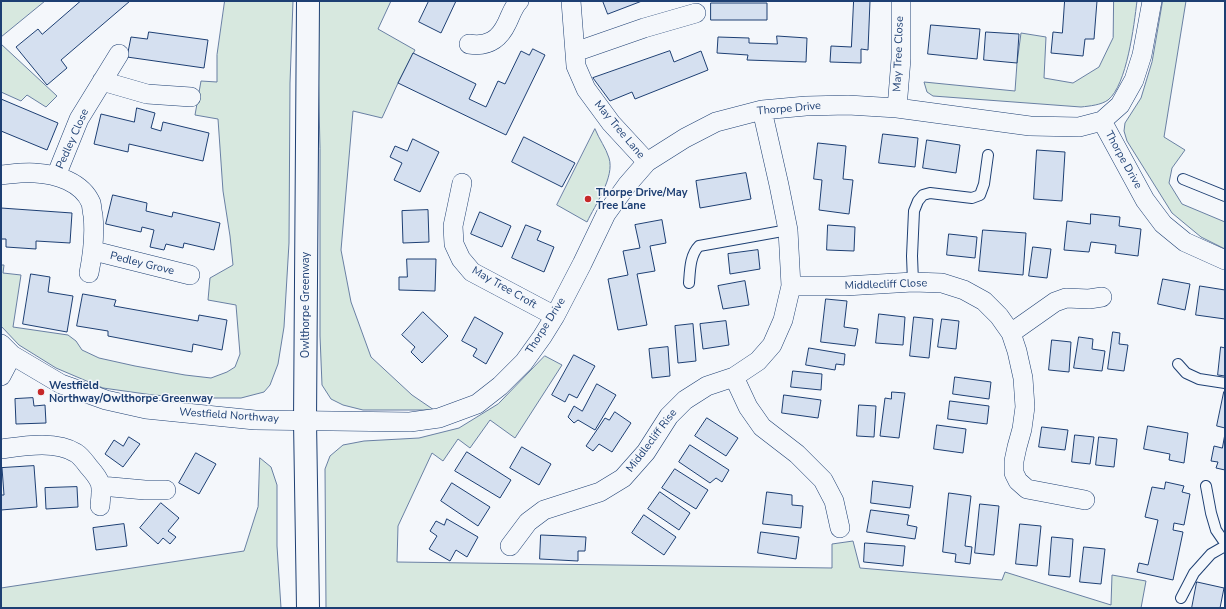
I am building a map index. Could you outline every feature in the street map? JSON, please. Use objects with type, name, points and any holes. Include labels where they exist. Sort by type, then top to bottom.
[{"type":"street","name":"Owlthorpe Greenway","points":[[308,1],[305,421],[308,608]]},
{"type":"street","points":[[470,44],[479,46],[492,41],[499,36],[515,5],[519,1]]},
{"type":"street","name":"May Tree Lane","points":[[571,1],[576,66],[586,89],[611,123],[647,162]]},
{"type":"street","name":"May Tree Close","points":[[897,108],[901,59],[901,1]]},
{"type":"street","points":[[1102,121],[1120,105],[1134,80],[1142,55],[1152,1]]},
{"type":"street","points":[[575,52],[644,28],[696,13]]},
{"type":"street","name":"Pedley Close","points":[[56,176],[79,119],[119,54]]},
{"type":"street","points":[[102,81],[147,94],[191,97]]},
{"type":"street","name":"Thorpe Drive","points":[[305,421],[410,422],[439,418],[477,404],[500,386],[524,362],[542,337],[555,316],[606,214],[627,185],[647,162],[685,138],[716,122],[762,110],[806,106],[897,108],[1030,126],[1079,127],[1102,121],[1145,200],[1163,224],[1186,242],[1225,260]]},
{"type":"street","name":"Middlecliff Rise","points":[[510,546],[528,522],[544,510],[600,492],[623,478],[646,452],[669,416],[685,400],[707,386],[734,376],[758,361],[772,345],[783,320],[791,286],[788,230],[762,110]]},
{"type":"street","points":[[1,174],[34,173],[56,176],[73,183],[83,191],[91,204],[94,228],[94,251],[89,273]]},
{"type":"street","name":"May Tree Croft","points":[[462,183],[453,226],[454,244],[461,259],[472,272],[555,316]]},
{"type":"street","name":"Pedley Grove","points":[[94,251],[190,276]]},
{"type":"street","name":"Middlecliff Close","points":[[791,286],[845,286],[913,282],[942,283],[964,290],[984,301],[1000,316],[1011,333],[1023,378],[1025,406],[1022,430],[1015,454],[1014,473],[1018,481],[1027,489],[1085,500]]},
{"type":"street","points":[[1011,333],[1055,302],[1066,298],[1089,299],[1102,297]]},
{"type":"street","name":"Westfield Northway","points":[[7,350],[61,384],[106,400],[146,409],[255,420],[305,421]]},
{"type":"street","points":[[1,376],[7,350]]},
{"type":"street","points":[[734,376],[748,408],[762,427],[797,454],[823,480],[834,501],[840,528]]},
{"type":"street","points":[[1,449],[31,445],[58,446],[77,453],[95,474],[102,486],[100,506]]},
{"type":"street","points":[[102,486],[145,490],[166,490]]},
{"type":"lane","points":[[913,282],[912,256],[914,212],[918,201],[923,195],[930,193],[972,198],[980,196],[984,184],[988,155]]},
{"type":"lane","points":[[1183,179],[1225,196]]},
{"type":"lane","points":[[689,283],[690,266],[694,250],[699,246],[788,230]]},
{"type":"lane","points":[[1178,364],[1186,374],[1199,379],[1225,383]]},
{"type":"lane","points":[[1206,486],[1216,530],[1225,543]]},
{"type":"lane","points":[[1181,598],[1194,573],[1211,554],[1225,546]]},
{"type":"shaded area","points":[[1,1],[45,1],[1,37]]},
{"type":"shaded area","points":[[225,1],[293,1],[290,83],[289,243],[284,327],[278,364],[270,385],[264,392],[241,398],[195,398],[153,395],[103,388],[56,368],[19,345],[1,326],[1,265],[4,265],[3,273],[21,275],[13,327],[68,335],[76,341],[82,350],[99,358],[135,366],[211,378],[227,372],[235,367],[240,354],[236,305],[208,300],[210,278],[233,265],[223,191],[218,119],[195,115],[201,81],[217,82],[217,55]]},
{"type":"shaded area","points":[[317,1],[391,1],[378,29],[415,50],[382,118],[353,111],[341,250],[351,302],[371,357],[412,395],[434,410],[363,410],[343,405],[331,399],[322,385],[320,336],[320,149]]},
{"type":"shaded area","points":[[1114,1],[1137,1],[1132,39],[1125,68],[1115,92],[1105,102],[1081,107],[933,96],[927,92],[924,82],[1015,91],[1021,33],[1046,37],[1044,78],[1073,83],[1099,67],[1113,38]]},
{"type":"shaded area","points":[[1163,1],[1186,1],[1164,137],[1185,150],[1172,168],[1169,183],[1182,204],[1225,222],[1225,249],[1201,237],[1172,213],[1127,141],[1124,131],[1125,123],[1141,98],[1152,62]]},
{"type":"shaded area","points":[[1,44],[57,96],[46,107],[27,95],[21,101],[1,92]]},
{"type":"shaded area","points":[[595,129],[608,154],[610,166],[607,182],[587,222],[557,205]]},
{"type":"shaded area","points":[[545,356],[562,365],[515,438],[490,420],[470,448],[458,439],[443,461],[432,453],[398,526],[397,562],[832,568],[832,544],[853,541],[860,568],[1002,580],[1005,572],[1111,605],[1112,575],[1146,581],[1141,608],[326,608],[325,469],[330,456],[343,445],[364,441],[419,438],[459,428],[498,404]]},
{"type":"shaded area","points":[[260,458],[271,467],[277,485],[277,546],[281,608],[1,608],[1,588],[244,551],[258,507]]},
{"type":"building","points":[[81,1],[130,1],[61,60],[67,68],[47,85],[16,47],[38,29],[42,34]]},
{"type":"building","points":[[429,1],[456,1],[441,33],[419,22]]},
{"type":"building","points":[[603,1],[642,1],[608,14]]},
{"type":"building","points":[[854,1],[870,1],[868,50],[861,49],[861,63],[830,62],[831,46],[851,47]]},
{"type":"building","points":[[1065,1],[1097,1],[1094,39],[1085,39],[1083,56],[1051,53],[1053,32],[1062,33]]},
{"type":"building","points":[[711,3],[767,3],[767,20],[711,20]]},
{"type":"building","points":[[931,25],[980,29],[977,59],[928,54]]},
{"type":"building","points":[[149,32],[208,40],[204,68],[127,57],[131,37],[147,39]]},
{"type":"building","points":[[986,32],[1019,34],[1017,63],[984,60]]},
{"type":"building","points":[[777,36],[807,38],[806,62],[747,60],[748,55],[717,53],[718,37],[749,38],[749,43],[777,44]]},
{"type":"building","points":[[533,49],[545,55],[506,135],[398,83],[413,53],[476,84],[469,99],[486,107],[498,81],[505,84],[521,51],[529,55]]},
{"type":"building","points":[[670,51],[674,62],[701,51],[708,70],[635,99],[632,92],[610,101],[593,78]]},
{"type":"building","points":[[1,99],[58,123],[47,150],[1,131]]},
{"type":"building","points":[[137,108],[155,113],[151,128],[161,131],[163,122],[209,133],[203,161],[129,144],[128,152],[94,144],[101,114],[134,122]]},
{"type":"building","points":[[883,134],[918,138],[915,167],[879,163]]},
{"type":"building","points":[[524,137],[575,163],[562,187],[512,162]]},
{"type":"building","points":[[413,139],[439,152],[420,192],[394,180],[402,163],[390,157],[395,146],[407,151]]},
{"type":"building","points":[[927,140],[960,145],[956,173],[923,168]]},
{"type":"building","points":[[818,143],[846,146],[843,179],[853,180],[849,214],[819,210],[822,180],[814,179]]},
{"type":"building","points":[[1037,150],[1065,152],[1062,201],[1034,199]]},
{"type":"building","points":[[746,173],[751,199],[700,208],[696,181]]},
{"type":"building","points":[[113,195],[147,203],[146,211],[172,217],[173,212],[220,223],[214,250],[184,243],[183,248],[166,244],[164,250],[150,247],[154,230],[142,227],[141,232],[106,224]]},
{"type":"building","points":[[1,208],[72,213],[70,243],[36,241],[36,249],[6,247],[6,239],[1,239]]},
{"type":"building","points":[[428,210],[429,242],[403,243],[402,211]]},
{"type":"building","points":[[480,212],[511,226],[502,247],[471,234]]},
{"type":"building","points":[[1091,214],[1120,217],[1119,226],[1141,229],[1138,256],[1115,253],[1116,245],[1091,242],[1089,252],[1064,250],[1067,221],[1090,224]]},
{"type":"building","points":[[662,220],[666,243],[650,246],[655,271],[637,274],[647,325],[618,330],[608,279],[628,275],[623,251],[640,248],[635,225]]},
{"type":"building","points":[[526,225],[541,231],[537,240],[554,247],[544,272],[512,258]]},
{"type":"building","points":[[828,225],[855,227],[854,251],[827,250]]},
{"type":"building","points":[[983,230],[1026,233],[1023,275],[979,271]]},
{"type":"building","points":[[949,234],[977,237],[975,258],[947,255]]},
{"type":"building","points":[[1033,247],[1051,249],[1047,278],[1029,276]]},
{"type":"building","points":[[758,250],[760,269],[730,274],[728,254]]},
{"type":"building","points":[[407,259],[436,259],[435,291],[399,290],[399,277],[407,277]]},
{"type":"building","points":[[31,274],[50,277],[48,292],[73,296],[67,332],[23,324]]},
{"type":"building","points":[[1163,279],[1190,284],[1185,310],[1158,304]]},
{"type":"building","points":[[745,281],[749,305],[723,309],[718,286]]},
{"type":"building","points":[[1200,286],[1225,290],[1225,319],[1196,315]]},
{"type":"building","points":[[83,294],[116,300],[114,306],[198,321],[199,315],[227,320],[222,350],[193,344],[192,352],[108,336],[108,331],[77,326]]},
{"type":"building","points":[[826,299],[847,301],[844,327],[858,329],[855,346],[821,342]]},
{"type":"building","points":[[423,312],[448,336],[422,363],[411,352],[415,347],[402,335]]},
{"type":"building","points":[[879,314],[905,317],[903,345],[876,343]]},
{"type":"building","points":[[475,317],[503,333],[486,364],[473,356],[477,349],[462,341]]},
{"type":"building","points":[[914,317],[933,319],[929,358],[910,356]]},
{"type":"building","points":[[942,319],[959,321],[956,349],[938,347]]},
{"type":"building","points":[[726,321],[729,345],[703,349],[700,324]]},
{"type":"building","points":[[693,324],[696,361],[678,363],[675,326]]},
{"type":"building","points":[[1113,332],[1120,333],[1119,344],[1128,345],[1124,371],[1108,369]]},
{"type":"building","points":[[1079,337],[1093,339],[1092,349],[1105,351],[1102,371],[1074,368]]},
{"type":"building","points":[[1052,340],[1071,342],[1069,372],[1049,370]]},
{"type":"building","points":[[668,347],[670,376],[652,378],[649,349]]},
{"type":"building","points":[[1221,347],[1225,348],[1225,376],[1218,375]]},
{"type":"building","points":[[809,348],[845,354],[844,365],[836,364],[835,370],[806,365]]},
{"type":"building","points":[[574,355],[595,366],[577,398],[569,394],[565,402],[552,395]]},
{"type":"building","points":[[793,371],[822,374],[821,390],[791,387]]},
{"type":"building","points":[[955,377],[991,382],[989,399],[953,394]]},
{"type":"building","points":[[597,384],[616,395],[595,430],[578,420],[574,423],[568,417],[574,406],[582,411]]},
{"type":"building","points":[[892,392],[905,393],[899,438],[880,436],[885,398],[891,399]]},
{"type":"building","points":[[1224,392],[1225,393],[1225,428],[1217,426]]},
{"type":"building","points":[[784,395],[821,400],[818,418],[782,413]]},
{"type":"building","points":[[33,398],[34,406],[45,405],[46,423],[16,424],[15,399]]},
{"type":"building","points":[[950,401],[989,406],[987,424],[948,419]]},
{"type":"building","points":[[859,405],[876,406],[874,437],[857,436]]},
{"type":"building","points":[[615,412],[631,423],[612,452],[599,444],[593,451],[586,446],[605,418],[609,420]]},
{"type":"building","points":[[707,418],[738,438],[726,456],[695,436]]},
{"type":"building","points":[[937,425],[966,429],[963,453],[934,449]]},
{"type":"building","points":[[1148,426],[1188,433],[1184,463],[1169,460],[1170,454],[1144,449]]},
{"type":"building","points":[[1042,427],[1068,430],[1065,450],[1039,447]]},
{"type":"building","points":[[1225,434],[1225,470],[1216,468],[1218,462],[1211,461],[1214,446],[1222,448]]},
{"type":"building","points":[[1075,435],[1094,437],[1090,464],[1072,462]]},
{"type":"building","points":[[129,437],[140,444],[123,467],[105,454],[114,440],[123,446]]},
{"type":"building","points":[[1099,437],[1117,439],[1114,467],[1096,465]]},
{"type":"building","points":[[690,445],[729,470],[722,482],[716,478],[710,483],[679,462]]},
{"type":"building","points":[[522,447],[551,464],[539,485],[510,468]]},
{"type":"building","points":[[467,452],[511,480],[500,498],[455,471]]},
{"type":"building","points":[[196,453],[216,464],[199,494],[179,483]]},
{"type":"building","points":[[34,466],[37,507],[1,510],[1,495],[4,495],[2,468]]},
{"type":"building","points":[[675,469],[708,490],[696,509],[662,488]]},
{"type":"building","points":[[873,481],[913,486],[910,508],[871,503]]},
{"type":"building","points":[[1166,482],[1184,486],[1182,492],[1190,494],[1184,525],[1174,523],[1173,530],[1183,532],[1173,580],[1137,572],[1139,563],[1148,565],[1158,520],[1145,517],[1152,487],[1164,489]]},
{"type":"building","points":[[452,483],[490,507],[478,526],[441,501]]},
{"type":"building","points":[[77,487],[78,507],[46,509],[45,488]]},
{"type":"building","points":[[660,492],[690,513],[679,530],[648,509]]},
{"type":"building","points":[[767,492],[792,495],[792,505],[803,506],[801,528],[763,524]]},
{"type":"building","points":[[949,493],[971,496],[965,546],[972,547],[970,564],[955,562],[956,554],[943,552]]},
{"type":"building","points":[[161,503],[179,518],[168,531],[176,537],[170,544],[163,538],[158,544],[140,528]]},
{"type":"building","points":[[980,504],[999,506],[994,555],[975,553]]},
{"type":"building","points":[[871,510],[909,515],[907,525],[917,527],[915,539],[867,532]]},
{"type":"building","points":[[644,515],[676,537],[664,555],[632,533]]},
{"type":"building","points":[[447,519],[478,537],[467,557],[456,550],[450,561],[429,549],[437,536],[430,531],[436,521],[444,525]]},
{"type":"building","points":[[124,524],[127,546],[96,550],[93,528]]},
{"type":"building","points":[[1020,524],[1041,526],[1037,566],[1016,564]]},
{"type":"building","points":[[761,532],[799,537],[796,559],[758,553]]},
{"type":"building","points":[[541,535],[586,537],[585,551],[578,551],[578,561],[540,559]]},
{"type":"building","points":[[1052,537],[1073,539],[1070,577],[1049,575]]},
{"type":"building","points":[[865,543],[905,546],[903,566],[864,562]]},
{"type":"building","points":[[1084,547],[1105,549],[1101,584],[1080,582]]},
{"type":"building","points":[[1197,582],[1224,588],[1220,608],[1192,608]]},
{"type":"place","name":"Thorpe Drive/May Tree Lane","points":[[588,199]]},
{"type":"place","name":"Westfield Northway/Owlthorpe Greenway","points":[[41,392]]}]
